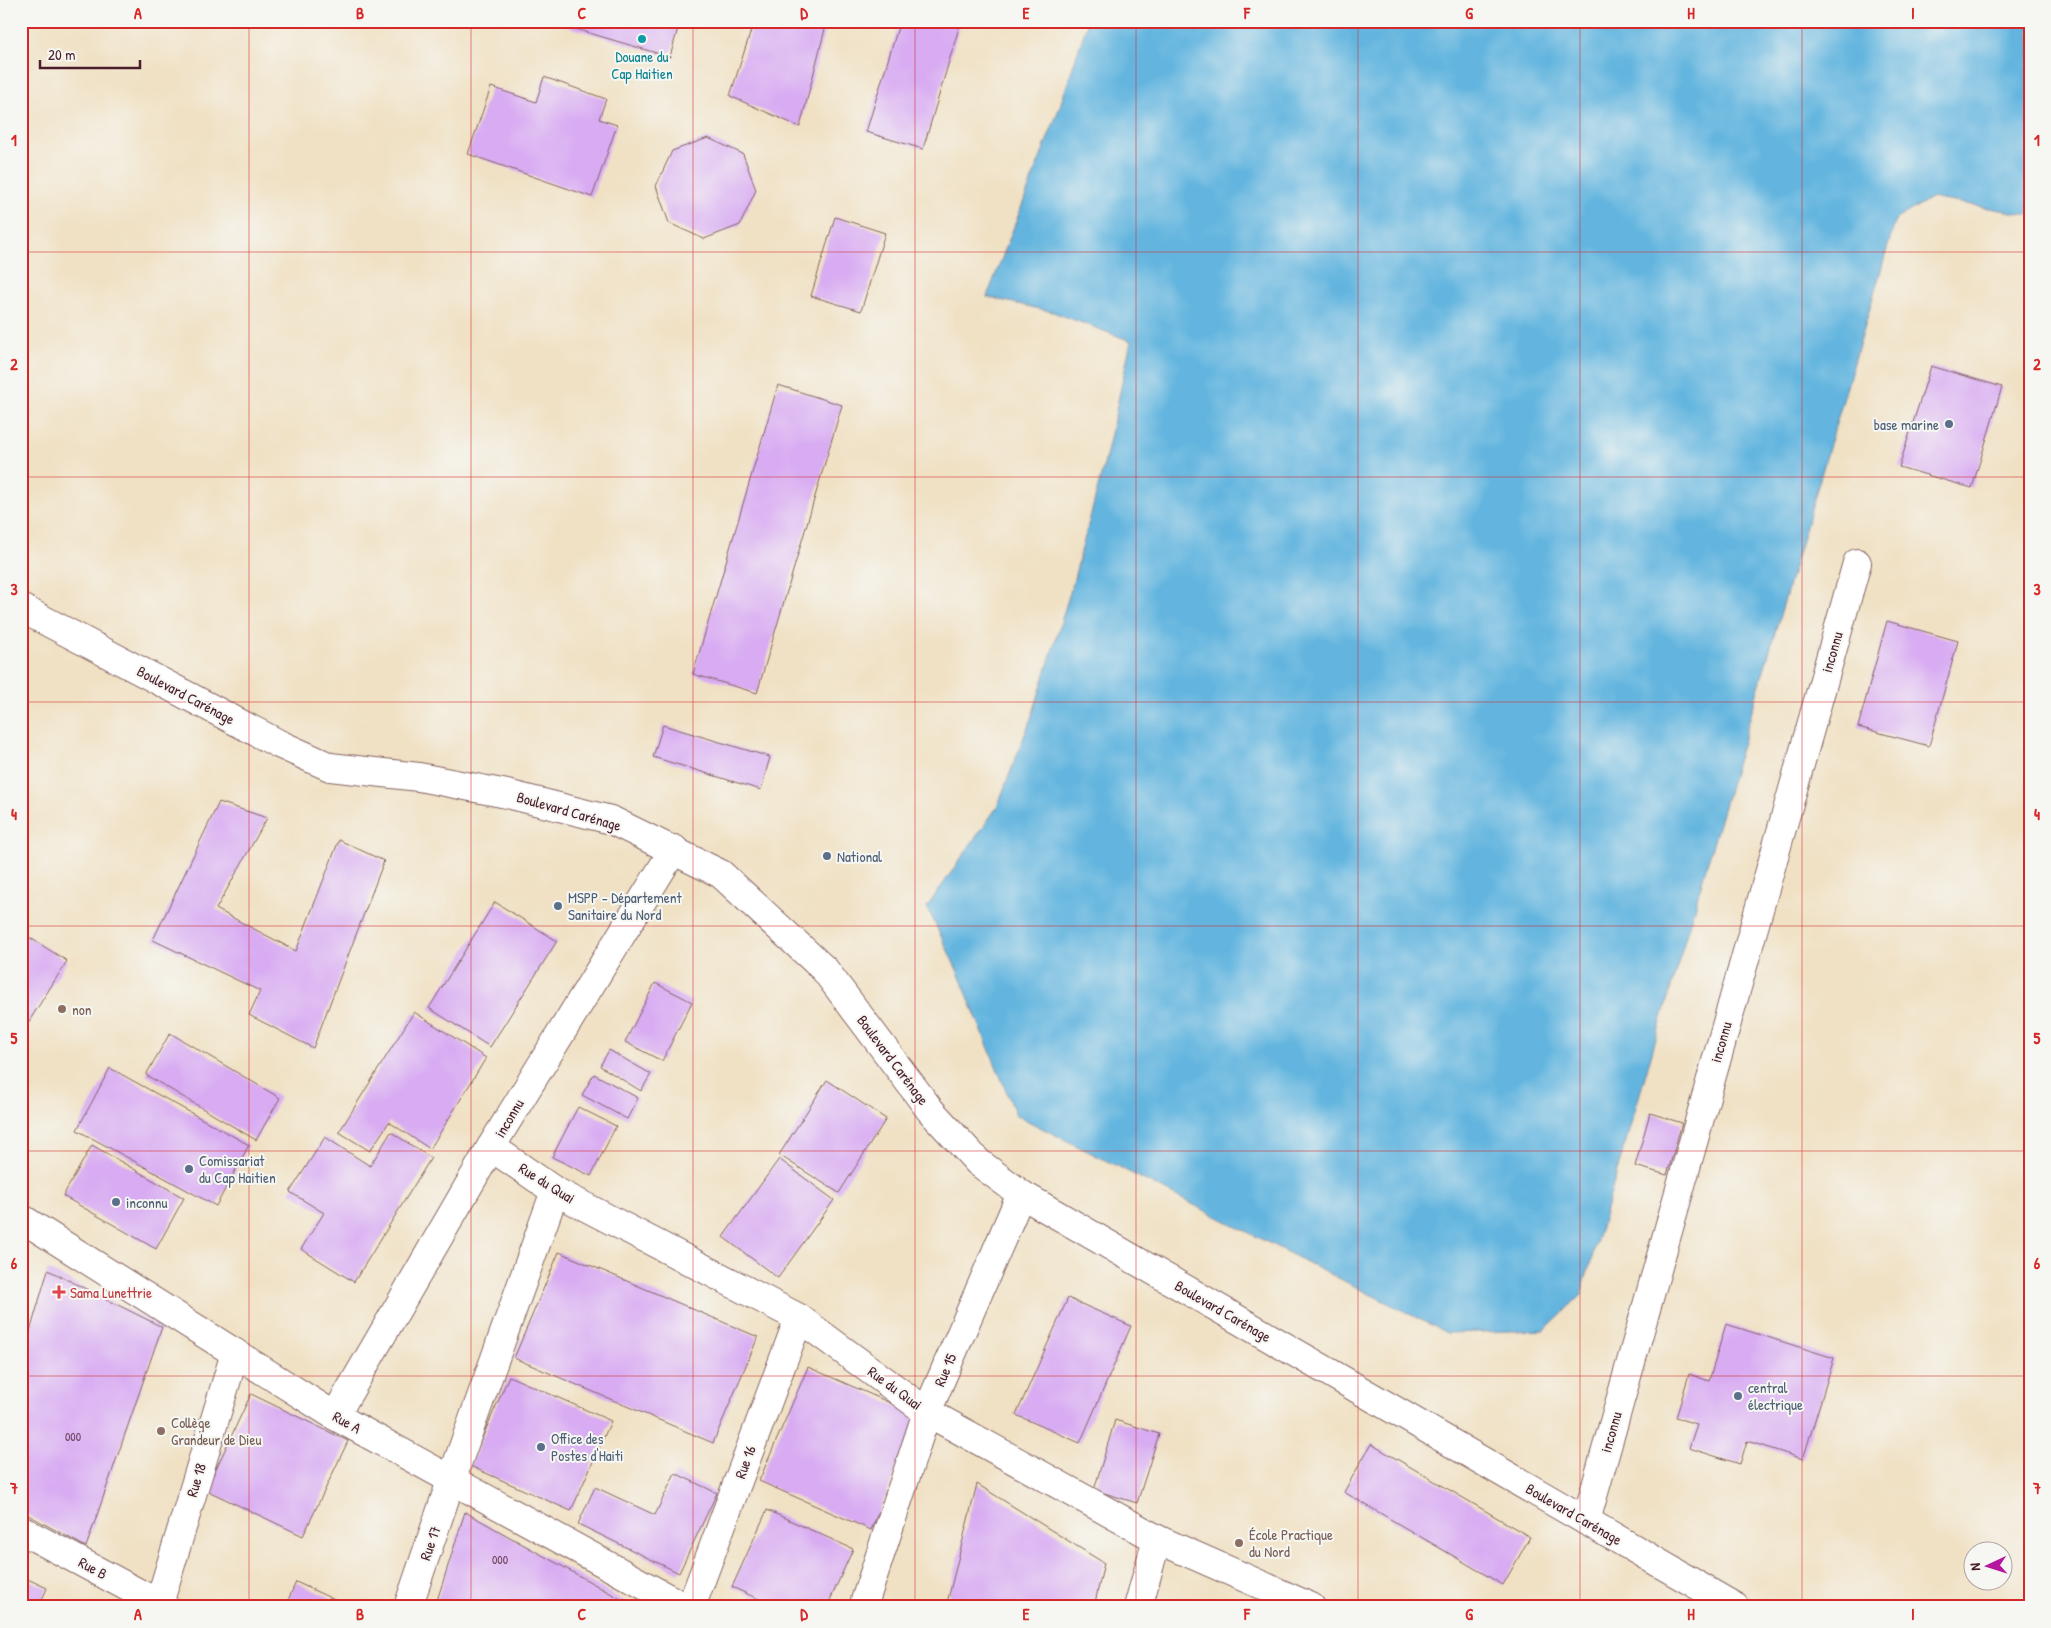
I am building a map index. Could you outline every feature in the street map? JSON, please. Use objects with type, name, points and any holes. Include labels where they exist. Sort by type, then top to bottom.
[{"type":"street","name":"inconnu","points":[[1586,1521],[1857,563]]},
{"type":"street","name":"Boulevard Carénage","points":[[21,608],[279,744],[330,767],[419,777],[507,794],[611,820],[674,849],[720,874],[825,970],[930,1110],[978,1162],[1021,1194],[1735,1607]]},
{"type":"street","name":"inconnu","points":[[335,1416],[491,1147],[674,849]]},
{"type":"street","name":"Rue du Quai","points":[[491,1147],[555,1191],[799,1318],[927,1412],[1157,1539],[1311,1607]]},
{"type":"street","points":[[452,1478],[555,1191]]},
{"type":"street","name":"Rue 15","points":[[862,1607],[927,1412],[1021,1194]]},
{"type":"street","name":"Rue A","points":[[21,1218],[335,1416],[452,1478],[684,1607]]},
{"type":"street","name":"Rue 16","points":[[691,1607],[799,1318]]},
{"type":"street","name":"Rue 18","points":[[161,1606],[235,1353]]},
{"type":"street","name":"Rue 17","points":[[408,1607],[452,1478]]},
{"type":"street","name":"Rue B","points":[[21,1530],[161,1606]]},
{"type":"street","points":[[1138,1607],[1157,1539]]},
{"type":"water","points":[[1088,21],[2030,21],[2030,215],[1931,198],[1896,219],[1581,1295],[1544,1330],[1447,1333],[1016,1115],[958,972],[927,907],[997,807],[1033,713],[1072,586],[1106,457],[1131,341],[1053,312],[987,297],[1059,109]]},
{"type":"building","name":"Douane du Cap Haitien","points":[[549,21],[680,21],[670,57]]},
{"type":"building","points":[[754,21],[827,21],[800,127],[730,96]]},
{"type":"building","points":[[900,21],[961,21],[923,149],[866,132]]},
{"type":"building","points":[[544,77],[606,99],[599,119],[617,125],[592,197],[468,154],[491,87],[536,102]]},
{"type":"building","points":[[708,138],[743,154],[756,190],[740,225],[704,239],[669,223],[656,186],[672,151]]},
{"type":"building","points":[[835,217],[885,233],[861,311],[811,296]]},
{"type":"building","points":[[1931,366],[2002,387],[1972,488],[1899,467]]},
{"type":"building","points":[[778,385],[842,405],[757,693],[693,674]]},
{"type":"building","points":[[1887,621],[1958,641],[1929,746],[1858,727]]},
{"type":"building","points":[[663,725],[770,757],[761,790],[653,757]]},
{"type":"building","points":[[219,802],[267,818],[216,909],[296,951],[339,840],[384,861],[313,1048],[249,1015],[260,991],[153,940]]},
{"type":"building","points":[[495,902],[557,941],[490,1047],[429,1008]]},
{"type":"building","points":[[21,932],[67,961],[21,1034]]},
{"type":"building","points":[[655,983],[692,1002],[662,1061],[625,1042]]},
{"type":"building","points":[[414,1012],[486,1058],[430,1149],[389,1122],[370,1151],[339,1132]]},
{"type":"building","points":[[170,1033],[280,1098],[256,1140],[146,1075]]},
{"type":"building","points":[[609,1050],[651,1074],[641,1091],[600,1066]]},
{"type":"building","points":[[110,1068],[249,1145],[216,1206],[77,1130]]},
{"type":"building","points":[[594,1074],[638,1098],[627,1119],[582,1095]]},
{"type":"building","points":[[827,1080],[886,1119],[839,1193],[779,1155]]},
{"type":"building","points":[[578,1107],[616,1126],[591,1176],[552,1157]]},
{"type":"building","points":[[1650,1113],[1682,1123],[1667,1175],[1635,1166]]},
{"type":"building","points":[[391,1132],[431,1158],[354,1282],[301,1249],[324,1213],[290,1192],[325,1137],[370,1166]]},
{"type":"building","points":[[92,1145],[184,1198],[156,1249],[63,1196]]},
{"type":"building","points":[[779,1159],[834,1200],[778,1278],[723,1237]]},
{"type":"building","points":[[559,1252],[758,1337],[713,1443],[514,1358]]},
{"type":"building","points":[[48,1270],[162,1327],[86,1547],[21,1511],[21,1362]]},
{"type":"building","points":[[1068,1298],[1131,1326],[1080,1443],[1016,1415]]},
{"type":"building","points":[[1726,1324],[1834,1358],[1803,1459],[1747,1441],[1740,1464],[1689,1448],[1697,1424],[1676,1418],[1689,1374],[1709,1381]]},
{"type":"building","points":[[808,1367],[920,1416],[871,1530],[759,1481]]},
{"type":"building","points":[[509,1376],[611,1421],[571,1511],[470,1466]]},
{"type":"building","points":[[251,1394],[348,1441],[303,1536],[206,1490]]},
{"type":"building","points":[[1115,1420],[1159,1434],[1137,1503],[1094,1490]]},
{"type":"building","points":[[1371,1444],[1530,1537],[1503,1585],[1344,1492]]},
{"type":"building","points":[[675,1473],[717,1493],[679,1573],[578,1524],[595,1487],[655,1515]]},
{"type":"building","points":[[977,1484],[1104,1563],[1094,1607],[946,1607]]},
{"type":"building","points":[[767,1510],[853,1549],[827,1607],[776,1607],[732,1587]]},
{"type":"building","points":[[465,1512],[635,1607],[435,1607]]},
{"type":"building","points":[[21,1576],[47,1588],[39,1607],[21,1607]]},
{"type":"building","points":[[296,1582],[350,1607],[285,1607]]},
{"type":"place","name":"Douane du Cap Haitien","points":[[642,39]]},
{"type":"place","name":"base marine","points":[[1949,424]]},
{"type":"place","name":"National","points":[[827,856]]},
{"type":"place","name":"MSPP - Département Sanitaire du Nord","points":[[558,906]]},
{"type":"place","name":"non","points":[[62,1009]]},
{"type":"place","name":"Comissariat du Cap Haitien","points":[[189,1169]]},
{"type":"place","name":"inconnu","points":[[116,1202]]},
{"type":"place","name":"Sama Lunettrie","points":[[59,1292]]},
{"type":"place","name":"central électrique","points":[[1738,1396]]},
{"type":"place","name":"Collège Grandeur de Dieu","points":[[161,1431]]},
{"type":"place","name":"Office des Postes d'Haiti","points":[[541,1447]]},
{"type":"place","name":"École Practique du Nord","points":[[1239,1543]]}]
